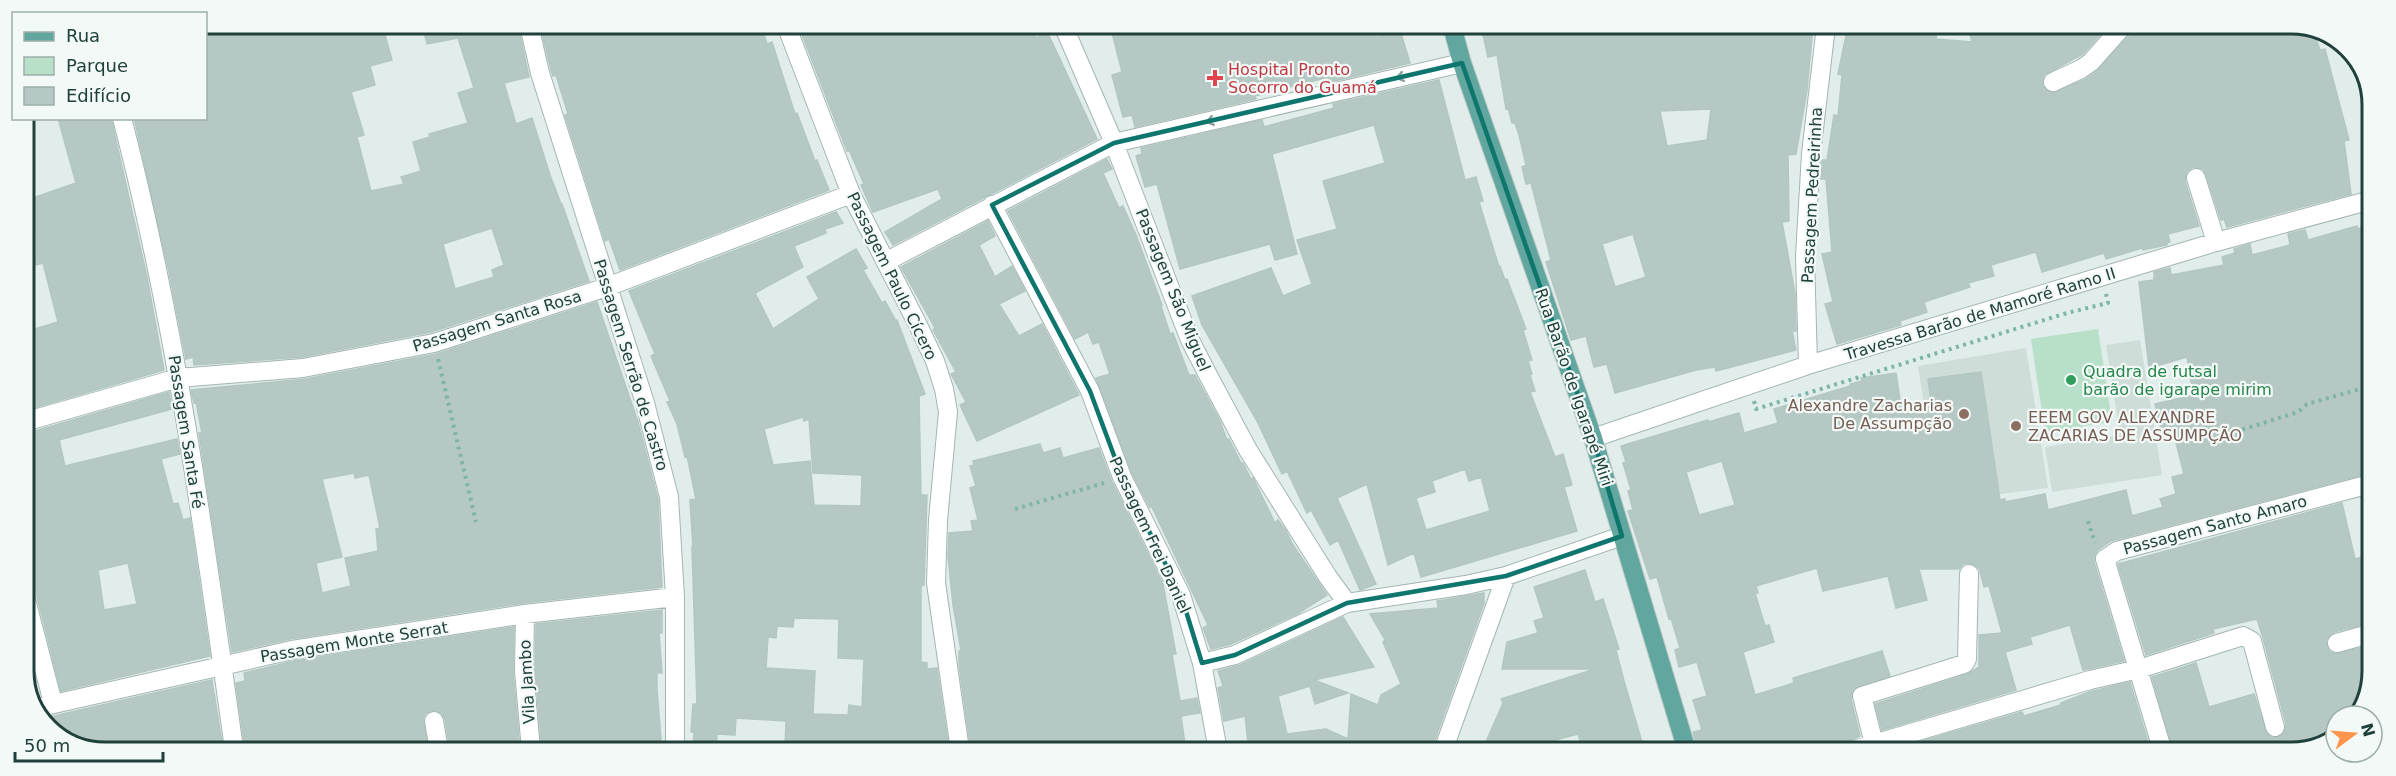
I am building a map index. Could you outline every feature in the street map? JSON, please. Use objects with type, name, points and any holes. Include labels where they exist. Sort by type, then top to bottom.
[{"type":"main road","name":"Rua Barão de Igarapé Miri","points":[[1454,34],[1462,63],[1593,438],[1684,742]]},
{"type":"street","name":"Passagem Serrão de Castro","points":[[532,34],[540,73],[664,469],[669,497],[675,597],[675,742]]},
{"type":"street","name":"Passagem Paulo Cícero","points":[[789,34],[851,194],[887,261],[935,362],[944,389],[948,412],[938,520],[936,584],[959,742]]},
{"type":"street","name":"Passagem São Miguel","points":[[1070,34],[1182,318],[1208,375],[1248,450],[1328,577],[1347,603]]},
{"type":"street","name":"Passagem Pedreirinha","points":[[1808,365],[1805,256],[1811,154],[1825,34]]},
{"type":"street","points":[[2053,82],[2086,66],[2116,34]]},
{"type":"street","points":[[887,261],[1114,143],[1462,63]]},
{"type":"street","name":"Passagem Santa Fé","points":[[123,120],[146,207],[178,378],[233,742]]},
{"type":"street","points":[[2196,178],[2216,242]]},
{"type":"street","name":"Passagem Santa Rosa","points":[[35,419],[178,378],[303,368],[434,343],[607,287],[851,194]]},
{"type":"street","name":"Travessa Barão de Mamoré Ramo II","points":[[1593,438],[1808,365],[2216,242],[2361,203]]},
{"type":"street","name":"Passagem Frei Daniel","points":[[992,205],[1090,391],[1122,477],[1181,595],[1202,663],[1216,742]]},
{"type":"street","name":"Passagem Santo Amaro","points":[[2160,742],[2104,559],[2117,551],[2362,486]]},
{"type":"street","points":[[1202,663],[1235,656],[1347,603],[1466,585],[1506,576],[1622,536]]},
{"type":"street","points":[[1874,742],[1862,696],[1964,664],[1969,574]]},
{"type":"street","points":[[1446,742],[1506,576]]},
{"type":"street","name":"Passagem Monte Serrat","points":[[44,705],[292,650],[525,614],[675,597]]},
{"type":"street","name":"Vila Jambo","points":[[525,614],[524,671],[530,742]]},
{"type":"street","points":[[1881,742],[2090,680],[2139,669],[2243,636],[2252,641],[2275,727]]},
{"type":"street","points":[[2337,643],[2362,636]]},
{"type":"street","points":[[35,654],[44,705]]},
{"type":"street","points":[[434,721],[437,742]]},
{"type":"path","points":[[1752,397],[1756,409],[2067,313],[2108,303],[2102,278]]},
{"type":"path","points":[[434,343],[476,522]]},
{"type":"path","points":[[2228,434],[2298,412],[2307,404],[2362,388]]},
{"type":"path","points":[[1015,509],[1122,477]]},
{"type":"highlighted area","points":[[1462,63],[1593,438],[1622,536],[1506,576],[1347,603],[1235,655],[1202,663],[1181,595],[1122,477],[1090,391],[992,205],[1114,143]]},
{"type":"shaded area","points":[[2140,340],[2162,475],[2052,492],[2045,447],[2120,435],[2106,345]]},
{"type":"shaded area","points":[[2026,348],[2048,488],[1939,502],[1918,366]]},
{"type":"green space","name":"Quadra de futsal barão de igarape mirim","points":[[2098,329],[2112,422],[2045,432],[2031,339]]},
{"type":"building","points":[[207,34],[385,34],[392,60],[370,66],[375,85],[351,92],[364,135],[357,137],[371,191],[404,184],[401,177],[421,171],[413,142],[430,137],[429,134],[468,123],[458,93],[474,88],[458,38],[427,44],[424,34],[520,34],[529,77],[504,83],[516,124],[532,118],[550,175],[589,281],[431,332],[302,357],[194,365],[193,357],[186,359],[134,120],[207,120]],"holes":[[[492,228],[504,265],[492,270],[494,277],[455,289],[443,244]]]},
{"type":"building","points":[[542,34],[764,34],[767,44],[772,42],[795,114],[797,113],[829,190],[620,270],[609,239],[605,241],[565,115],[568,114],[556,75],[553,76]]},
{"type":"building","points":[[802,34],[1035,34],[1036,38],[1048,34],[1097,139],[893,245],[885,232],[942,199],[938,189],[873,212],[861,185],[864,184],[849,150],[847,151]]},
{"type":"building","name":"Hospital Pronto Socorro do Guamá","points":[[1112,34],[1374,34],[1375,37],[1401,34],[1410,63],[1326,83],[1325,78],[1255,96],[1256,99],[1135,127],[1132,115],[1123,117],[1112,75],[1122,72]]},
{"type":"building","points":[[1483,34],[1812,34],[1807,90],[1796,154],[1788,155],[1789,221],[1782,222],[1795,293],[1796,331],[1792,331],[1796,350],[1716,371],[1715,367],[1696,370],[1615,393],[1607,364],[1594,367],[1586,336],[1571,340],[1546,262],[1551,260],[1531,183],[1526,184],[1522,167],[1526,165],[1519,135],[1515,123],[1512,123],[1508,108],[1506,109],[1497,55],[1488,57]],"holes":[[[1711,109],[1707,140],[1667,146],[1660,111]],[[1633,234],[1646,277],[1615,287],[1602,244]]]},
{"type":"building","points":[[1846,34],[1936,34],[1936,39],[1972,42],[1970,34],[2101,34],[2083,54],[2044,75],[2043,87],[2053,93],[2086,79],[2097,71],[2128,37],[2136,34],[2291,34],[2309,37],[2316,39],[2320,50],[2325,49],[2349,140],[2344,141],[2351,194],[2227,227],[2224,219],[2221,220],[2206,174],[2203,169],[2193,167],[2187,171],[2185,181],[2199,226],[2168,234],[2170,242],[2167,245],[2143,250],[2142,248],[2106,259],[2104,253],[2042,272],[2036,252],[1991,265],[1994,276],[1968,283],[1970,287],[1924,302],[1927,312],[1900,321],[1901,325],[1837,344],[1825,304],[1833,302],[1822,254],[1832,252],[1826,179],[1821,179],[1822,160],[1827,160],[1834,115],[1838,116],[1842,75],[1838,74]]},
{"type":"building","points":[[1439,80],[1465,180],[1476,177],[1483,201],[1479,202],[1499,267],[1505,280],[1507,279],[1526,329],[1523,330],[1532,360],[1528,361],[1535,391],[1530,392],[1555,457],[1563,454],[1572,485],[1564,487],[1577,531],[1421,577],[1414,553],[1388,565],[1367,484],[1337,498],[1376,584],[1360,590],[1338,540],[1330,545],[1311,510],[1307,513],[1287,471],[1282,474],[1258,423],[1202,325],[1192,296],[1271,268],[1283,296],[1312,284],[1297,240],[1337,229],[1323,181],[1385,163],[1374,125],[1272,154],[1297,254],[1275,260],[1270,244],[1180,269],[1157,184],[1145,187],[1136,156],[1142,154],[1141,148],[1262,120],[1264,127],[1334,108],[1333,104]],"holes":[[[1465,469],[1469,481],[1481,477],[1490,511],[1426,530],[1416,498],[1435,492],[1432,481]]]},
{"type":"building","points":[[59,120],[111,120],[147,277],[164,370],[35,408],[34,329],[58,322],[43,263],[34,265],[34,197],[76,183]]},
{"type":"building","points":[[1107,159],[1112,169],[1103,173],[1119,208],[1123,206],[1136,235],[1162,305],[1170,334],[1173,333],[1189,375],[1195,375],[1220,421],[1227,440],[1229,439],[1251,479],[1253,478],[1275,523],[1278,520],[1327,595],[1297,614],[1231,644],[1211,649],[1203,628],[1208,625],[1150,503],[1150,508],[1132,473],[1096,378],[1110,374],[1099,342],[1093,344],[1088,332],[1075,339],[1008,211]]},
{"type":"building","points":[[836,212],[843,223],[825,229],[826,233],[794,246],[803,267],[755,293],[773,329],[819,299],[807,277],[856,249],[867,268],[863,270],[882,303],[885,301],[897,320],[925,394],[919,396],[921,495],[927,495],[924,585],[921,586],[921,662],[927,663],[927,669],[937,668],[948,742],[785,742],[786,721],[736,718],[735,735],[717,734],[716,742],[693,742],[694,732],[691,732],[693,704],[697,704],[690,500],[696,499],[687,456],[685,457],[677,424],[667,402],[670,401],[651,356],[655,354],[629,291]],"holes":[[[803,417],[804,421],[809,419],[813,473],[862,475],[861,506],[814,505],[810,461],[773,465],[764,429]],[[794,618],[839,619],[838,658],[864,659],[862,707],[849,705],[848,715],[813,714],[815,671],[766,668],[768,637],[776,638],[777,626],[793,627]]]},
{"type":"building","points":[[988,221],[995,236],[979,245],[995,277],[1012,266],[1025,291],[999,304],[1019,336],[1042,324],[1079,395],[977,441],[960,405],[966,402],[951,374],[956,372],[933,330],[935,328],[901,267]]},
{"type":"building","points":[[2357,226],[2357,229],[2361,228],[2362,475],[2111,541],[2098,550],[2094,556],[2094,562],[2124,661],[2083,670],[2070,625],[2030,637],[2032,644],[2005,652],[2016,690],[1882,730],[1875,704],[1968,674],[1979,667],[1979,635],[2002,633],[1989,586],[1984,587],[1979,568],[1969,563],[1963,564],[1959,569],[1919,569],[1927,600],[1896,608],[1888,576],[1823,591],[1817,568],[1756,586],[1758,593],[1755,593],[1765,626],[1769,625],[1774,642],[1743,652],[1755,695],[1794,683],[1793,678],[1882,651],[1890,676],[1854,689],[1851,699],[1860,736],[1845,742],[1696,742],[1693,732],[1702,730],[1693,700],[1707,696],[1697,662],[1679,667],[1675,650],[1680,648],[1671,618],[1669,619],[1657,577],[1650,579],[1628,511],[1633,510],[1628,491],[1631,490],[1623,463],[1626,462],[1621,446],[1739,413],[1744,433],[1778,423],[1774,409],[1850,386],[1850,384],[1862,381],[1861,378],[1896,373],[1901,406],[1931,402],[1928,379],[1981,372],[2000,500],[2005,499],[2005,502],[2045,494],[2048,510],[2126,490],[2132,516],[2163,507],[2160,499],[2176,494],[2172,477],[2184,474],[2173,431],[2162,434],[2155,404],[2193,395],[2187,357],[2149,368],[2139,282],[2154,280],[2154,272],[2170,268],[2171,275],[2224,265],[2222,257],[2235,253],[2234,249],[2250,244],[2252,255],[2290,245],[2288,234],[2305,230],[2308,240]],"holes":[[[1722,461],[1735,505],[1699,515],[1686,472]]]},
{"type":"building","points":[[597,302],[638,422],[658,499],[662,587],[523,603],[290,639],[232,652],[199,433],[202,433],[196,402],[194,403],[191,390],[305,379],[436,354]],"holes":[[[354,473],[355,478],[369,475],[380,528],[376,529],[378,551],[345,558],[351,586],[322,593],[316,563],[342,557],[322,479]]]},
{"type":"building","points":[[169,392],[172,409],[59,440],[65,466],[177,439],[180,454],[161,459],[173,504],[178,503],[183,520],[190,518],[210,656],[61,691],[35,589],[35,431]],"holes":[[[128,563],[137,604],[104,610],[98,570]]]},
{"type":"building","points":[[1040,444],[1043,453],[1060,448],[1063,458],[1099,448],[1112,482],[1163,584],[1176,654],[1172,654],[1180,701],[1197,698],[1200,713],[1181,716],[1185,742],[970,742],[959,665],[959,651],[961,651],[948,556],[949,533],[973,531],[971,521],[978,520],[970,488],[976,486],[970,466],[974,465],[973,461]]},
{"type":"building","points":[[2342,503],[2355,559],[2362,557],[2362,625],[2334,632],[2326,641],[2329,651],[2335,654],[2362,648],[2362,671],[2359,689],[2353,704],[2324,704],[2324,733],[2314,738],[2291,742],[2171,742],[2152,677],[2196,663],[2209,707],[2254,694],[2267,734],[2273,738],[2283,734],[2286,724],[2257,619],[2213,629],[2214,633],[2146,655],[2118,564]]},
{"type":"building","points":[[1585,570],[1595,602],[1603,599],[1619,649],[1616,650],[1642,742],[1580,742],[1578,734],[1548,742],[1486,742],[1503,703],[1501,699],[1595,669],[1502,669],[1507,642],[1538,633],[1534,621],[1544,618],[1534,587]]},
{"type":"building","points":[[1484,593],[1484,603],[1434,742],[1248,742],[1245,716],[1224,721],[1218,688],[1223,686],[1218,671],[1240,665],[1343,617],[1374,667],[1314,680],[1348,693],[1315,704],[1310,686],[1278,696],[1287,734],[1326,729],[1348,739],[1351,694],[1378,705],[1381,695],[1401,684],[1383,642],[1385,640],[1370,614],[1438,608],[1437,601]]},
{"type":"building","points":[[662,610],[662,633],[659,633],[662,673],[657,673],[661,742],[541,742],[535,671],[536,624]]},
{"type":"building","points":[[514,627],[513,672],[519,742],[449,742],[445,719],[442,713],[433,710],[426,713],[423,718],[427,742],[244,742],[236,683],[245,681],[244,673],[294,661]]},
{"type":"building","points":[[212,680],[222,742],[96,741],[66,730],[51,716]]},
{"type":"building","points":[[2130,682],[2148,742],[1919,742],[2022,712],[2024,716],[2061,705],[2061,703],[2089,692]]},
{"type":"place","name":"Hospital Pronto Socorro do Guamá","points":[[1215,78]]},
{"type":"place","name":"Quadra de futsal barão de igarape mirim","points":[[2071,380]]},
{"type":"place","name":"Alexandre Zacharias De Assumpção","points":[[1964,414]]},
{"type":"place","name":"EEEM GOV ALEXANDRE ZACARIAS DE ASSUMPÇÃO","points":[[2016,426]]}]
